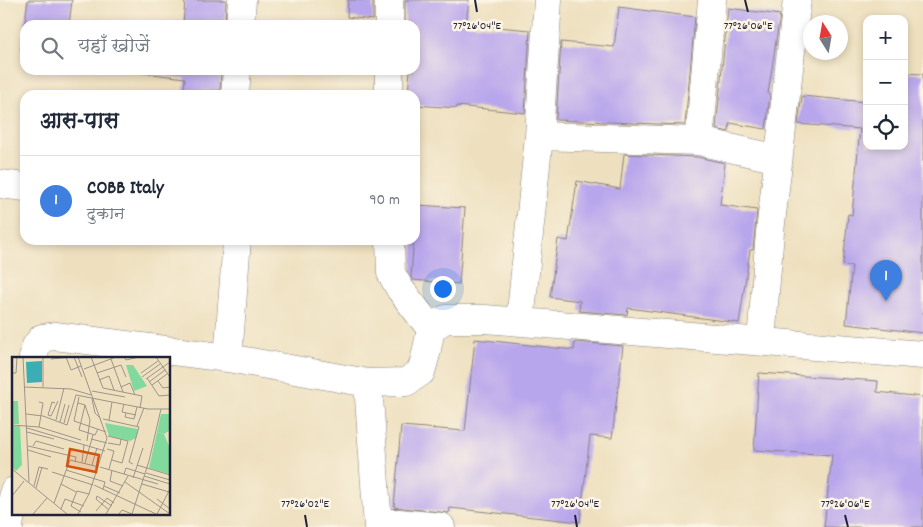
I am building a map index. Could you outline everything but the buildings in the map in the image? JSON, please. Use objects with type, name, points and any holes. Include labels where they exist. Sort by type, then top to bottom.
[{"type":"street","points":[[240,20],[242,0]]},
{"type":"street","points":[[389,0],[389,20]]},
{"type":"street","points":[[520,322],[539,136],[548,0]]},
{"type":"street","points":[[699,141],[712,0]]},
{"type":"street","points":[[761,341],[778,160],[797,0]]},
{"type":"street","points":[[235,90],[237,75]]},
{"type":"street","points":[[389,75],[389,90]]},
{"type":"street","points":[[539,136],[699,141],[778,160]]},
{"type":"street","points":[[0,184],[20,186]]},
{"type":"street","points":[[228,358],[237,245]]},
{"type":"street","points":[[390,245],[391,273],[400,289],[431,329]]},
{"type":"street","points":[[34,357],[36,346],[42,338],[55,336],[228,358],[368,382],[406,382],[421,372],[431,329],[445,319],[485,318],[923,354]]},
{"type":"street","points":[[368,382],[378,524],[441,527]]},
{"type":"street","points":[[9,527],[12,505]]},
{"type":"place","name":"COBB Italy","points":[[886,301]]}]
